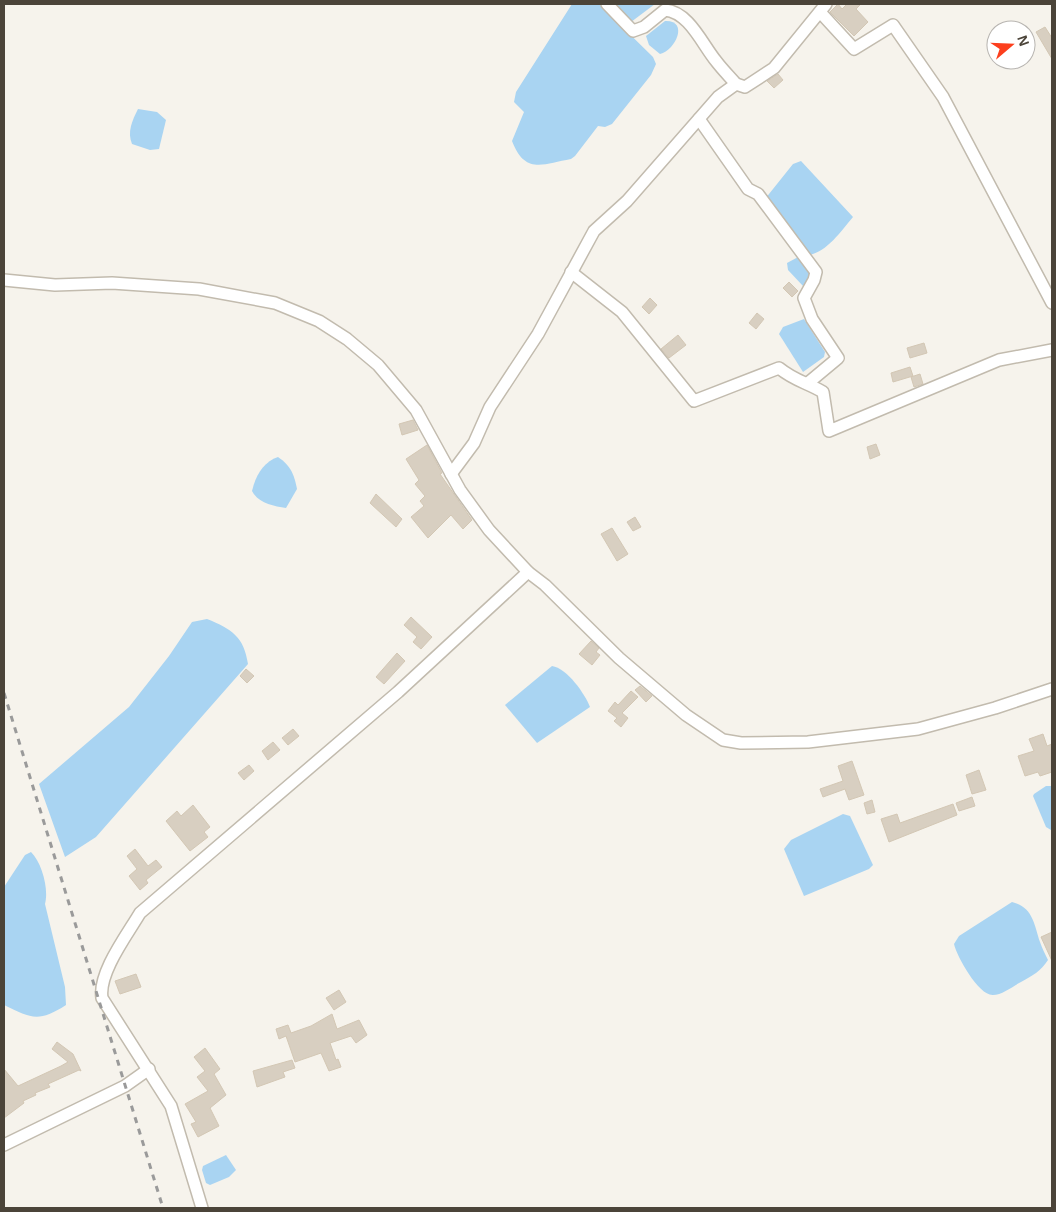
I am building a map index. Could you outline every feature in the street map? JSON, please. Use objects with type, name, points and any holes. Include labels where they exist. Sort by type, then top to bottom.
[{"type":"street","points":[[606,4],[633,31],[644,27],[665,10],[672,10],[686,21],[736,84],[745,87],[774,68],[823,8],[854,49],[893,25],[943,97],[1052,303]]},
{"type":"street","points":[[451,474],[474,443],[490,407],[538,334],[594,231],[627,201],[718,97],[736,84]]},
{"type":"street","points":[[699,120],[748,189],[758,194],[816,272],[814,280],[804,298],[812,319],[838,358],[808,383]]},
{"type":"street","points":[[571,272],[622,312],[694,401],[779,368],[794,380],[808,383],[823,392],[829,431],[999,360],[1052,350]]},
{"type":"street","points":[[4,280],[55,285],[112,283],[199,289],[275,304],[319,321],[347,339],[378,364],[393,381],[416,410],[451,474],[489,530],[528,572],[545,585],[619,658],[686,715],[723,740],[742,744],[808,742],[918,729],[995,708],[1052,689]]},
{"type":"street","points":[[202,1208],[171,1106],[102,998],[101,990],[113,959],[140,914],[398,692],[528,572]]},
{"type":"street","points":[[4,1145],[125,1086],[148,1068]]},
{"type":"water","points":[[572,4],[599,4],[653,57],[656,64],[651,75],[612,124],[605,127],[598,126],[575,156],[571,159],[536,165],[523,159],[512,141],[524,112],[514,102],[516,92]]},
{"type":"water","points":[[610,4],[655,4],[631,22]]},
{"type":"water","points":[[665,21],[677,25],[678,36],[671,47],[660,54],[649,45],[646,36]]},
{"type":"water","points":[[138,109],[157,112],[166,120],[159,149],[150,150],[132,144],[130,131]]},
{"type":"water","points":[[801,161],[853,217],[828,245],[822,250],[809,255],[765,199],[793,164]]},
{"type":"water","points":[[800,256],[811,271],[807,286],[803,286],[788,270],[787,263]]},
{"type":"water","points":[[804,319],[825,352],[824,357],[803,372],[779,334],[783,327]]},
{"type":"water","points":[[278,457],[291,471],[297,489],[286,508],[262,501],[252,491],[255,480],[264,466]]},
{"type":"water","points":[[207,619],[223,626],[235,635],[243,647],[248,664],[96,837],[65,857],[39,784],[129,707],[169,656],[192,622]]},
{"type":"water","points":[[552,666],[564,671],[569,676],[580,689],[590,707],[537,743],[505,705]]},
{"type":"water","points":[[1046,786],[1052,786],[1051,830],[1046,827],[1033,796]]},
{"type":"water","points":[[843,814],[850,816],[873,865],[869,869],[804,896],[784,849],[791,840]]},
{"type":"water","points":[[31,852],[44,876],[45,904],[65,987],[66,1005],[56,1011],[35,1017],[4,1005],[4,887],[25,855]]},
{"type":"water","points":[[1012,902],[1019,904],[1029,912],[1048,960],[1033,975],[1004,992],[996,995],[987,994],[969,975],[959,958],[954,944],[959,936]]},
{"type":"water","points":[[226,1155],[236,1170],[229,1177],[210,1185],[206,1183],[202,1170],[203,1166]]},
{"type":"building","points":[[838,4],[842,9],[847,4],[861,4],[856,9],[868,22],[854,36],[830,12]]},
{"type":"building","points":[[1045,27],[1052,38],[1052,59],[1036,32]]},
{"type":"building","points":[[778,74],[783,80],[774,88],[767,81]]},
{"type":"building","points":[[789,282],[798,291],[792,297],[783,288]]},
{"type":"building","points":[[650,298],[657,305],[649,314],[642,307]]},
{"type":"building","points":[[757,313],[764,319],[756,329],[749,323]]},
{"type":"building","points":[[678,335],[686,345],[669,358],[661,349]]},
{"type":"building","points":[[924,343],[927,353],[910,358],[907,348]]},
{"type":"building","points":[[910,367],[913,376],[893,382],[891,373]]},
{"type":"building","points":[[920,374],[923,384],[914,387],[911,377]]},
{"type":"building","points":[[413,420],[418,430],[402,435],[399,424]]},
{"type":"building","points":[[876,444],[880,455],[870,459],[867,447]]},
{"type":"building","points":[[427,445],[442,473],[440,474],[472,520],[463,529],[451,515],[428,538],[411,517],[424,506],[420,501],[425,496],[415,484],[419,480],[406,459]]},
{"type":"building","points":[[376,494],[402,519],[396,527],[370,503]]},
{"type":"building","points":[[635,517],[641,527],[633,531],[627,522]]},
{"type":"building","points":[[612,528],[628,554],[617,561],[601,534]]},
{"type":"building","points":[[411,617],[432,637],[421,649],[413,642],[417,637],[404,625]]},
{"type":"building","points":[[591,641],[599,648],[596,652],[600,655],[592,665],[579,654]]},
{"type":"building","points":[[397,653],[405,661],[384,684],[376,677]]},
{"type":"building","points":[[246,669],[254,676],[247,683],[240,676]]},
{"type":"building","points":[[640,686],[652,696],[646,702],[635,690]]},
{"type":"building","points":[[631,691],[638,697],[622,713],[628,718],[621,727],[614,721],[617,718],[608,711],[615,702],[618,705]]},
{"type":"building","points":[[293,729],[299,736],[288,745],[282,738]]},
{"type":"building","points":[[1043,734],[1047,746],[1052,744],[1052,772],[1040,776],[1038,772],[1025,776],[1018,756],[1034,751],[1029,739]]},
{"type":"building","points":[[273,742],[280,750],[268,760],[262,751]]},
{"type":"building","points":[[852,761],[864,795],[849,800],[845,789],[823,797],[820,789],[843,781],[838,766]]},
{"type":"building","points":[[249,765],[254,771],[244,780],[238,773]]},
{"type":"building","points":[[979,770],[986,790],[972,794],[966,775]]},
{"type":"building","points":[[972,797],[975,806],[959,811],[956,803]]},
{"type":"building","points":[[872,800],[875,812],[867,814],[864,803]]},
{"type":"building","points":[[953,804],[957,815],[889,842],[881,819],[897,814],[900,823]]},
{"type":"building","points":[[193,805],[210,827],[204,832],[208,837],[190,851],[166,821],[177,811],[181,816]]},
{"type":"building","points":[[135,849],[148,866],[156,860],[162,867],[146,880],[148,883],[140,890],[129,876],[137,869],[127,856]]},
{"type":"building","points":[[1052,932],[1052,961],[1041,937]]},
{"type":"building","points":[[136,974],[141,987],[120,994],[115,981]]},
{"type":"building","points":[[339,990],[346,1002],[334,1010],[326,998]]},
{"type":"building","points":[[332,1014],[337,1029],[359,1020],[367,1035],[356,1043],[351,1036],[330,1043],[336,1060],[338,1059],[341,1067],[329,1071],[321,1053],[295,1062],[286,1036],[279,1039],[276,1029],[288,1025],[291,1033],[311,1026]]},
{"type":"building","points":[[57,1042],[73,1054],[81,1071],[79,1070],[48,1084],[50,1087],[35,1093],[36,1095],[23,1101],[24,1103],[4,1118],[4,1069],[18,1086],[61,1066],[68,1062],[52,1049]]},
{"type":"building","points":[[205,1048],[220,1069],[214,1074],[226,1095],[210,1108],[219,1126],[198,1137],[191,1124],[196,1122],[185,1104],[208,1091],[197,1077],[205,1071],[194,1057]]},
{"type":"building","points":[[292,1060],[295,1068],[283,1072],[285,1077],[257,1087],[253,1071]]},
{"type":"railway","points":[[4,693],[163,1208]]}]
